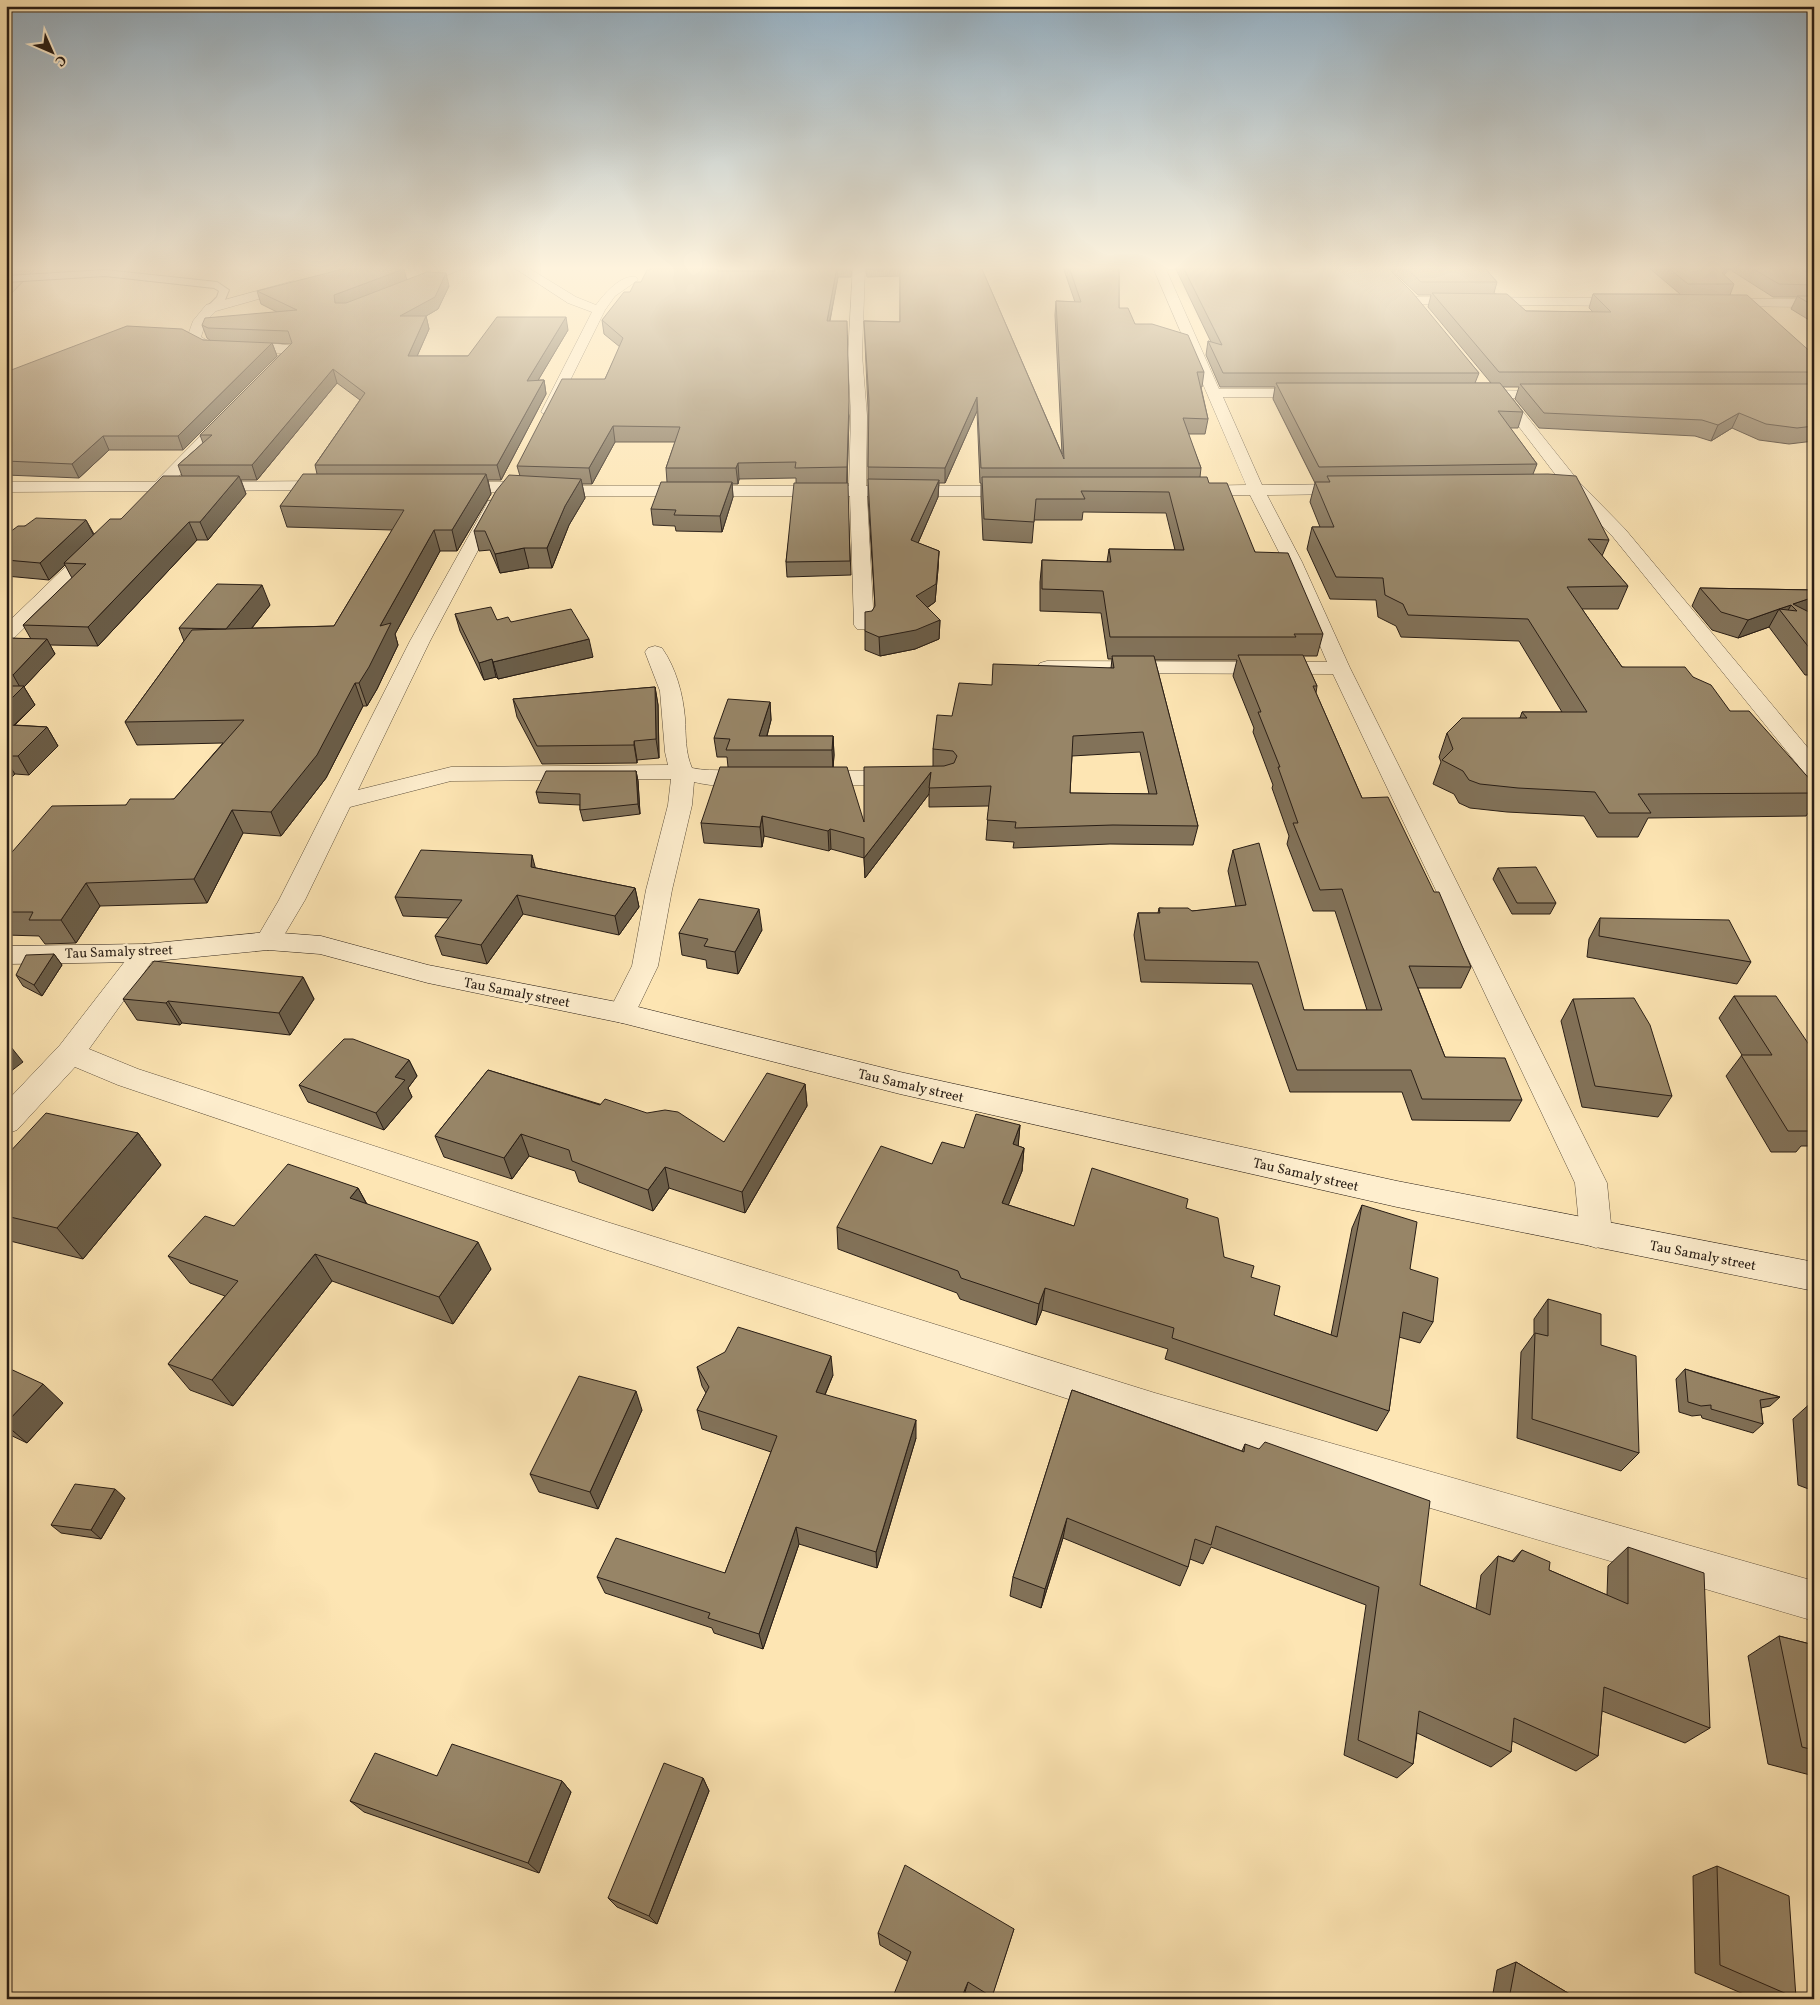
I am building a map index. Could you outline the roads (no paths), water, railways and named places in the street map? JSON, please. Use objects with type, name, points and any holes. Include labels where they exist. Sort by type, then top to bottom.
[{"type":"street","points":[[254,389],[282,361]]},
{"type":"street","points":[[540,428],[574,361]]},
{"type":"street","points":[[855,361],[859,416],[857,490],[864,625]]},
{"type":"street","points":[[1199,361],[1256,490],[1293,562],[1340,668],[1591,1183],[1596,1234]]},
{"type":"street","points":[[1477,379],[1495,394],[1574,487],[1619,533],[1814,770]]},
{"type":"street","points":[[1213,393],[1322,394]]},
{"type":"street","points":[[1460,394],[1569,394]]},
{"type":"street","points":[[139,506],[241,402]]},
{"type":"street","points":[[268,941],[292,900],[420,641],[491,508],[508,487],[519,466]]},
{"type":"street","points":[[6,487],[160,485],[349,486]]},
{"type":"street","points":[[438,487],[508,487],[565,491],[1032,491]]},
{"type":"street","points":[[1554,487],[1574,487]]},
{"type":"street","points":[[1182,491],[1370,489]]},
{"type":"street","points":[[6,635],[111,533]]},
{"type":"street","points":[[622,1013],[646,966],[659,890],[680,805],[683,773],[675,758],[674,714],[669,689],[662,665],[655,652]]},
{"type":"street","points":[[1032,668],[1340,668]]},
{"type":"street","points":[[340,802],[392,787],[451,774],[518,775],[644,771],[683,773],[706,778],[926,777]]},
{"type":"street","name":"Tau Samaly street","points":[[6,955],[145,953],[268,941],[321,945],[366,960],[622,1013],[900,1083],[1046,1114],[1397,1194],[1814,1276]]},
{"type":"street","points":[[6,1122],[70,1053],[145,953]]},
{"type":"street","points":[[70,1053],[128,1077],[606,1236],[1155,1410],[1814,1601]]}]
